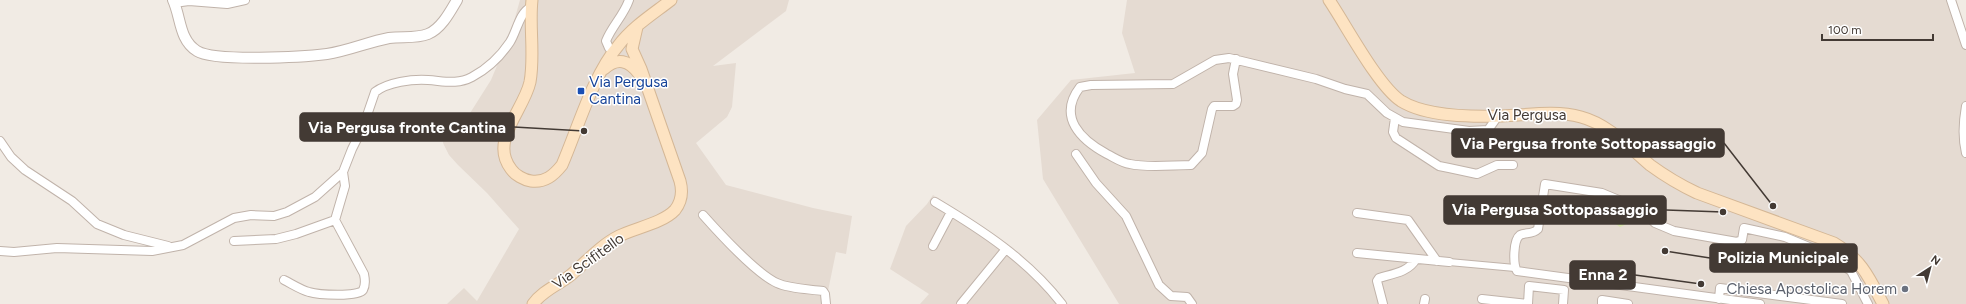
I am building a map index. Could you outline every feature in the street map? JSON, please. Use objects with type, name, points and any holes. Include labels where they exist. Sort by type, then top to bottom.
[{"type":"main road","points":[[532,3],[532,63],[530,83],[524,100],[504,138],[504,158],[514,173],[532,181],[541,181],[555,174],[562,165],[601,71],[616,48],[638,26],[671,0]]},
{"type":"main road","name":"Via Pergusa","points":[[1329,0],[1381,80],[1401,100],[1423,111],[1448,114],[1498,116],[1562,114],[1582,117],[1594,122],[1608,130],[1651,165],[1680,185],[1697,193],[1828,241],[1845,250],[1865,270],[1883,304]]},
{"type":"main road","points":[[632,59],[633,37],[638,26]]},
{"type":"main road","points":[[616,48],[632,59]]},
{"type":"main road","points":[[601,71],[614,61],[632,59]]},
{"type":"main road","name":"Via Scifitello","points":[[533,304],[540,296],[570,275],[606,243],[622,234],[666,216],[674,210],[680,202],[682,189],[680,181],[644,81],[632,59]]},
{"type":"street","points":[[245,0],[227,4],[189,1],[174,2],[185,39],[196,51],[211,56],[260,57],[327,54],[378,40],[428,34],[435,30],[457,0]]},
{"type":"street","points":[[616,48],[609,48],[606,40],[626,8],[629,0]]},
{"type":"street","points":[[1951,0],[1966,45]]},
{"type":"street","points":[[284,280],[309,292],[344,295],[359,294],[363,290],[365,283],[364,274],[334,220],[345,186],[344,172],[352,148],[363,127],[375,92],[384,87],[409,81],[426,80],[452,83],[466,80],[488,66],[500,55],[514,35],[523,13],[532,3]]},
{"type":"street","points":[[1236,59],[1233,74],[1236,104],[1233,106],[1214,106],[1202,153],[1191,165],[1132,165],[1122,162],[1097,149],[1079,134],[1074,126],[1071,105],[1075,94],[1080,87],[1091,85],[1173,84],[1221,58],[1236,59],[1316,79],[1345,89],[1367,94],[1386,113],[1395,118],[1424,126],[1468,131],[1488,130],[1498,116]]},
{"type":"street","points":[[1966,106],[1963,124],[1963,141],[1966,153]]},
{"type":"street","points":[[1395,118],[1394,132],[1396,138],[1439,166],[1478,174],[1497,165],[1513,165]]},
{"type":"street","points":[[0,141],[11,157],[25,170],[72,201],[97,224],[124,235],[168,246]]},
{"type":"street","points":[[1076,154],[1096,183],[1126,216],[1160,285],[1171,296],[1187,297],[1192,304]]},
{"type":"street","points":[[0,251],[14,252],[57,248],[152,251],[168,246],[183,245],[220,224],[234,218],[251,215],[274,216],[287,212],[315,197],[344,172]]},
{"type":"street","points":[[1760,304],[1518,272],[1513,264],[1516,239],[1520,236],[1531,234],[1538,229],[1544,184],[1602,193],[1638,208],[1655,223],[1674,231],[1737,242],[1742,240],[1744,228],[1798,241],[1826,254],[1852,271],[1868,304]]},
{"type":"street","points":[[935,202],[997,240],[1042,280],[1062,304]]},
{"type":"street","points":[[933,246],[951,212]]},
{"type":"street","points":[[1357,213],[1408,220],[1436,261]]},
{"type":"street","points":[[703,215],[726,240],[767,276],[777,283],[823,291],[825,294],[826,304]]},
{"type":"street","points":[[234,241],[276,239],[296,234],[334,220]]},
{"type":"street","points":[[961,304],[1006,249]]},
{"type":"street","points":[[1357,254],[1515,268]]},
{"type":"street","points":[[1383,304],[1377,281],[1379,278],[1407,269],[1412,266],[1416,259]]},
{"type":"street","points":[[1482,299],[1528,304],[1530,286],[1564,290],[1563,304]]},
{"type":"street","points":[[1719,299],[1720,288],[1842,304]]},
{"type":"street","points":[[1602,302],[1628,304]]},
{"type":"shaded area","points":[[520,0],[789,0],[786,11],[713,66],[736,63],[732,107],[727,117],[696,143],[726,185],[813,208],[852,216],[846,254],[836,252],[828,291],[830,304],[447,304],[464,288],[477,301],[519,229],[487,193],[449,155],[443,143],[444,136],[465,121],[491,80],[511,32]]},
{"type":"shaded area","points":[[1127,0],[1956,0],[1966,31],[1966,304],[1119,304],[1043,179],[1037,120],[1071,80],[1135,73],[1122,33]]},
{"type":"shaded area","points":[[933,195],[998,237],[1060,294],[1068,304],[920,304],[929,294],[890,269],[906,226],[927,204]]},
{"type":"green space","points":[[1601,201],[1609,202],[1629,211],[1627,215],[1629,223],[1620,227],[1603,215]]},
{"type":"place","name":"Via Pergusa Cantina","points":[[581,91]]},
{"type":"place","name":"Via Pergusa fronte Cantina","points":[[584,131]]},
{"type":"place","name":"Via Pergusa fronte Sottopassaggio","points":[[1773,206]]},
{"type":"place","name":"Via Pergusa Sottopassaggio","points":[[1723,212]]},
{"type":"place","name":"Polizia Municipale","points":[[1665,251]]},
{"type":"place","name":"Enna 2","points":[[1701,284]]},
{"type":"place","name":"Chiesa Apostolica Horem","points":[[1905,289]]}]
